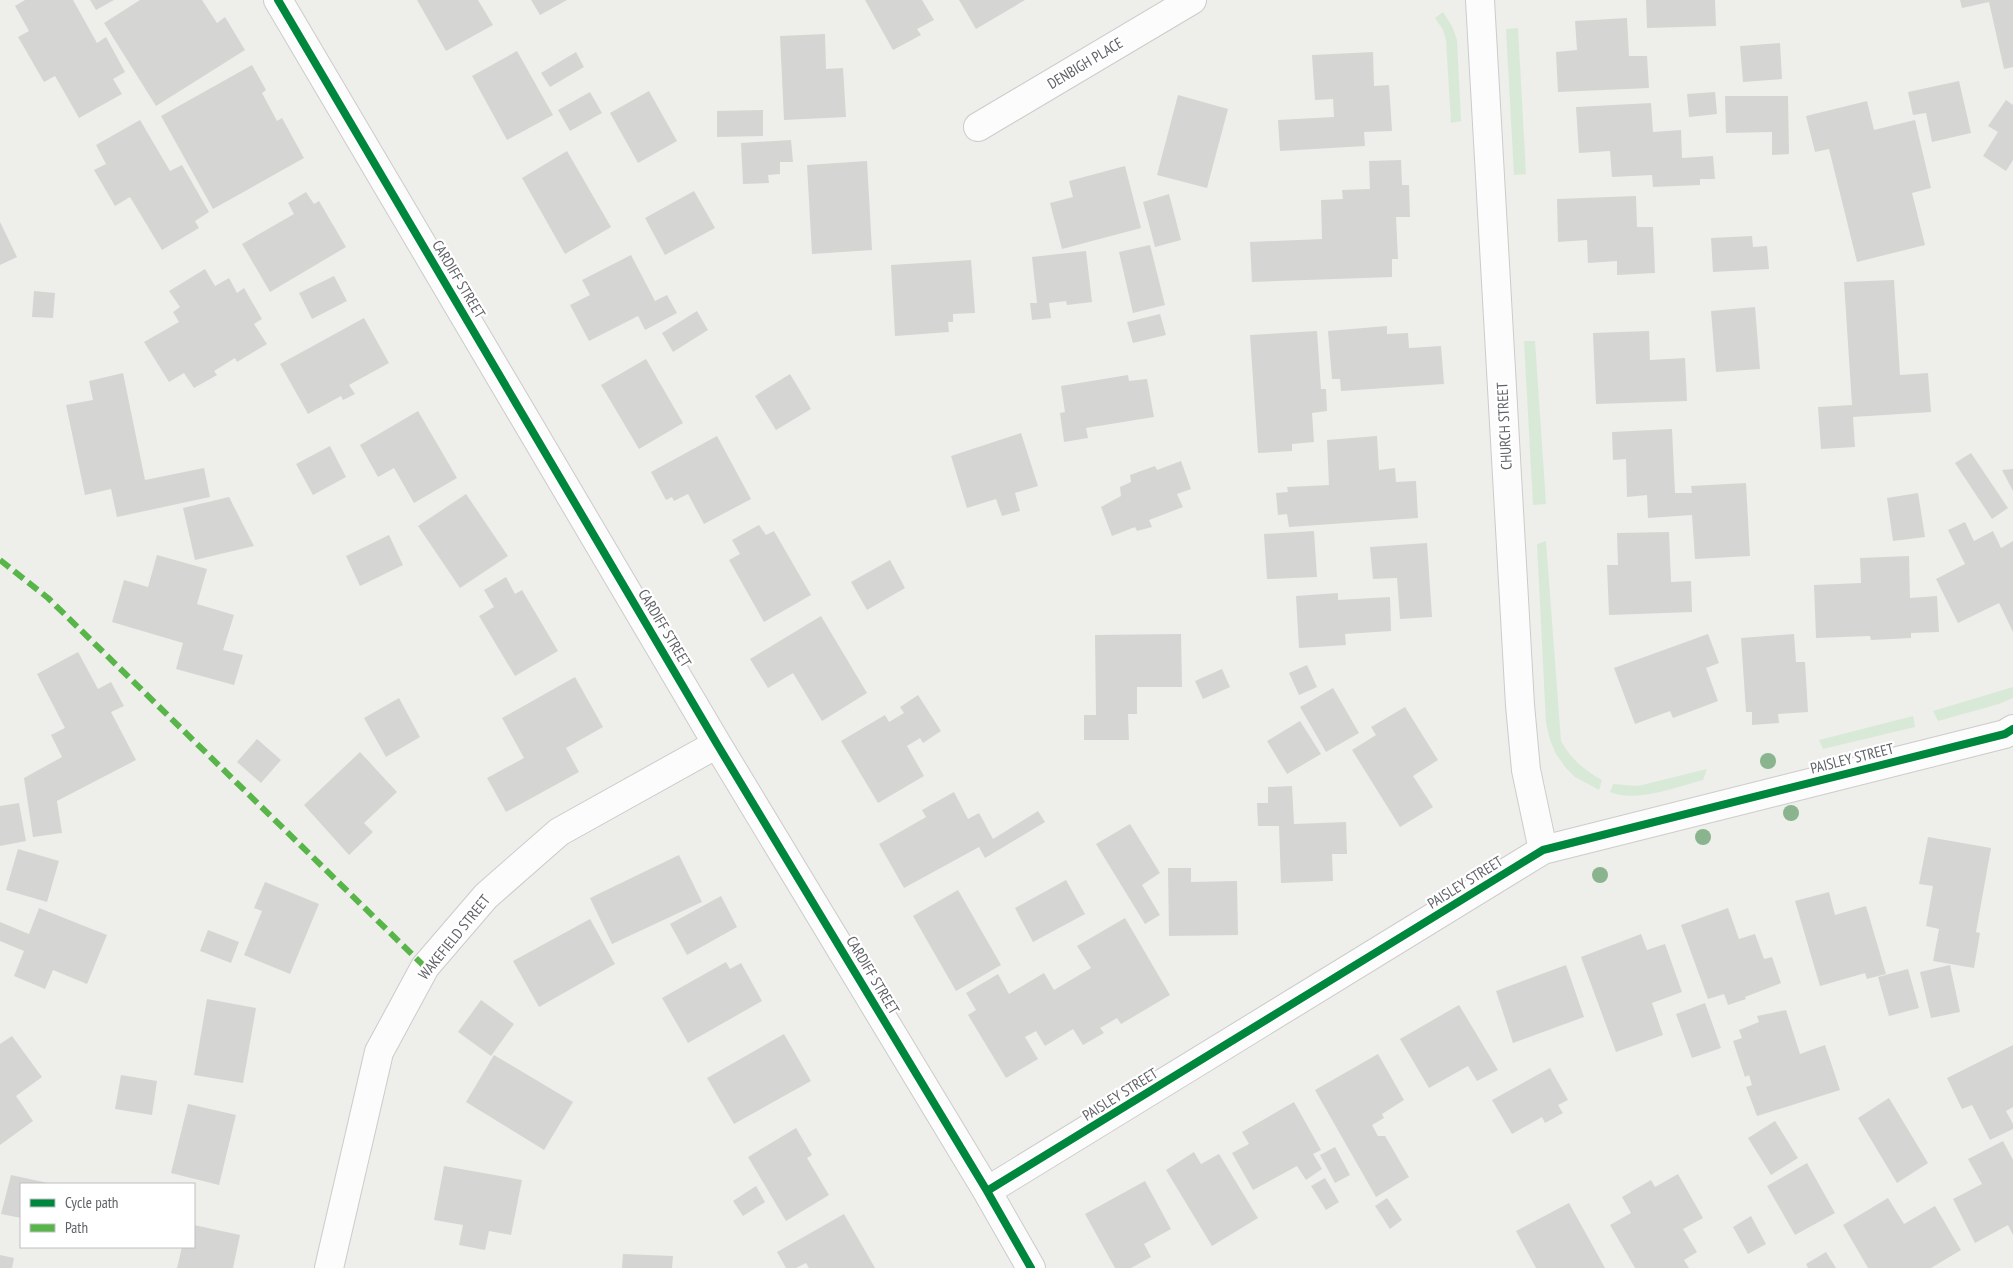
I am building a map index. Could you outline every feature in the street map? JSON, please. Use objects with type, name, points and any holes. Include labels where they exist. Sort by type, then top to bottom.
[{"type":"street","name":"CARDIFF STREET","points":[[278,0],[717,744],[987,1191],[1031,1268]]},
{"type":"street","name":"DENBIGH PLACE","points":[[978,127],[1192,0]]},
{"type":"street","name":"CHURCH STREET","points":[[1480,0],[1520,705],[1526,770],[1543,850]]},
{"type":"street","name":"PAISLEY STREET","points":[[987,1191],[1543,850],[2005,734],[2013,729]]},
{"type":"street","name":"WAKEFIELD STREET","points":[[329,1268],[380,1052],[425,968],[486,896],[559,832],[717,744]]},
{"type":"green space","points":[[1443,12],[1452,26],[1457,40],[1461,121],[1451,123],[1446,40],[1443,30],[1435,18]]},
{"type":"green space","points":[[1518,28],[1526,174],[1514,175],[1506,29]]},
{"type":"green space","points":[[1524,341],[1535,341],[1546,504],[1533,505]]},
{"type":"green space","points":[[1546,541],[1561,741],[1578,764],[1602,780],[1599,790],[1575,777],[1565,767],[1556,754],[1546,723],[1537,544]]},
{"type":"green space","points":[[2013,687],[2013,698],[1999,704],[1938,721],[1933,711]]},
{"type":"green space","points":[[1913,716],[1915,727],[1823,749],[1819,740]]},
{"type":"green space","points":[[1707,769],[1703,780],[1669,790],[1632,796],[1610,792],[1613,784],[1638,786]]},
{"type":"building","points":[[25,0],[73,0],[97,43],[106,37],[125,72],[113,79],[122,94],[79,118],[55,76],[44,82],[18,37],[29,31],[15,6]]},
{"type":"building","points":[[90,0],[114,0],[96,10]]},
{"type":"building","points":[[140,0],[202,0],[217,23],[225,17],[245,50],[156,106],[104,23]]},
{"type":"building","points":[[417,0],[478,0],[493,25],[446,51]]},
{"type":"building","points":[[531,0],[567,0],[540,15]]},
{"type":"building","points":[[865,0],[922,0],[934,20],[917,29],[921,35],[893,50]]},
{"type":"building","points":[[959,0],[1025,0],[976,29]]},
{"type":"building","points":[[1646,0],[1715,0],[1716,26],[1647,28]]},
{"type":"building","points":[[1960,0],[2013,0],[2013,67],[2004,69],[1989,2],[1962,8]]},
{"type":"building","points":[[1627,18],[1629,56],[1647,56],[1649,88],[1558,92],[1556,52],[1577,50],[1575,21]]},
{"type":"building","points":[[825,34],[826,69],[843,68],[846,117],[784,120],[780,36]]},
{"type":"building","points":[[1780,43],[1782,79],[1743,82],[1740,46]]},
{"type":"building","points":[[517,51],[553,115],[507,140],[472,76]]},
{"type":"building","points":[[576,52],[584,67],[550,87],[541,73]]},
{"type":"building","points":[[1373,52],[1374,86],[1389,85],[1392,131],[1364,132],[1365,146],[1280,151],[1278,120],[1334,117],[1333,99],[1315,100],[1312,55]]},
{"type":"building","points":[[252,65],[266,90],[262,93],[277,121],[282,118],[304,158],[213,209],[161,116]]},
{"type":"building","points":[[1959,81],[1971,133],[1932,142],[1926,113],[1913,115],[1908,92]]},
{"type":"building","points":[[649,91],[677,141],[638,163],[610,113]]},
{"type":"building","points":[[590,92],[602,113],[570,131],[558,110]]},
{"type":"building","points":[[1715,92],[1717,114],[1689,117],[1687,94]]},
{"type":"building","points":[[1178,95],[1228,109],[1207,188],[1157,175]]},
{"type":"building","points":[[1725,96],[1788,96],[1789,154],[1772,155],[1772,132],[1726,133]]},
{"type":"building","points":[[2006,100],[2013,105],[2013,160],[2006,171],[1983,156],[1998,132],[1988,126]]},
{"type":"building","points":[[1867,101],[1874,130],[1915,120],[1931,188],[1912,193],[1925,245],[1857,262],[1829,149],[1815,152],[1806,116]]},
{"type":"building","points":[[1651,103],[1653,132],[1681,130],[1682,158],[1713,156],[1715,179],[1700,179],[1700,185],[1653,187],[1652,175],[1612,177],[1610,151],[1579,153],[1576,107]]},
{"type":"building","points":[[763,110],[763,136],[717,137],[717,111]]},
{"type":"building","points":[[140,120],[170,171],[182,165],[209,212],[195,221],[199,228],[162,250],[130,197],[115,206],[94,170],[106,164],[96,145]]},
{"type":"building","points":[[791,140],[793,162],[780,162],[780,174],[768,175],[769,183],[743,184],[741,143]]},
{"type":"building","points":[[567,151],[611,227],[565,254],[522,178]]},
{"type":"building","points":[[1401,160],[1402,185],[1409,185],[1410,217],[1396,217],[1398,259],[1392,259],[1392,277],[1252,282],[1250,242],[1322,239],[1321,200],[1343,199],[1342,190],[1370,189],[1369,161]]},
{"type":"building","points":[[867,161],[872,250],[812,254],[807,165]]},
{"type":"building","points":[[1125,166],[1141,228],[1062,249],[1050,203],[1073,197],[1069,181]]},
{"type":"building","points":[[694,191],[715,228],[665,255],[645,218]]},
{"type":"building","points":[[306,192],[314,204],[319,201],[346,247],[270,292],[242,244],[294,214],[288,203]]},
{"type":"building","points":[[1169,194],[1181,240],[1155,247],[1143,202]]},
{"type":"building","points":[[1636,196],[1637,227],[1653,227],[1655,273],[1617,275],[1617,261],[1588,263],[1587,240],[1558,242],[1557,199]]},
{"type":"building","points":[[0,222],[17,257],[0,265]]},
{"type":"building","points":[[1752,236],[1753,247],[1767,246],[1769,269],[1713,272],[1711,238]]},
{"type":"building","points":[[1150,245],[1165,305],[1133,313],[1119,252]]},
{"type":"building","points":[[1086,251],[1092,302],[1067,305],[1066,301],[1049,303],[1051,318],[1032,320],[1030,303],[1037,303],[1032,257]]},
{"type":"building","points":[[631,255],[655,301],[667,295],[677,313],[645,330],[638,316],[589,341],[570,305],[590,295],[582,280]]},
{"type":"building","points":[[971,260],[975,313],[953,314],[953,322],[948,322],[949,332],[895,336],[891,265]]},
{"type":"building","points":[[205,269],[215,286],[229,278],[237,293],[244,288],[262,319],[254,324],[267,344],[237,362],[235,358],[214,371],[217,375],[194,388],[184,373],[169,382],[144,342],[179,322],[173,312],[180,307],[169,291]]},
{"type":"building","points":[[334,276],[347,301],[312,319],[299,293]]},
{"type":"building","points":[[1894,280],[1900,375],[1928,373],[1931,412],[1853,417],[1855,447],[1821,449],[1818,407],[1852,405],[1844,282]]},
{"type":"building","points":[[34,291],[55,293],[53,318],[32,317]]},
{"type":"building","points":[[1755,307],[1760,369],[1716,372],[1711,311]]},
{"type":"building","points":[[697,311],[708,330],[673,352],[662,333]]},
{"type":"building","points":[[1160,314],[1166,335],[1133,343],[1127,322]]},
{"type":"building","points":[[364,318],[389,363],[349,385],[355,394],[343,400],[341,396],[308,414],[280,364]]},
{"type":"building","points":[[1387,326],[1387,334],[1408,333],[1409,348],[1441,346],[1444,384],[1341,391],[1340,379],[1332,379],[1328,331]]},
{"type":"building","points":[[1317,331],[1321,389],[1326,389],[1327,411],[1312,413],[1314,442],[1292,444],[1292,451],[1258,453],[1250,335]]},
{"type":"building","points":[[1649,331],[1650,360],[1685,358],[1687,401],[1596,404],[1593,333]]},
{"type":"building","points":[[646,359],[683,423],[639,449],[601,385]]},
{"type":"building","points":[[123,373],[145,480],[204,468],[210,497],[117,517],[111,489],[85,495],[66,405],[93,400],[89,381]]},
{"type":"building","points":[[790,374],[811,409],[776,430],[755,396]]},
{"type":"building","points":[[1128,375],[1129,381],[1147,379],[1154,417],[1086,428],[1088,438],[1064,442],[1060,413],[1065,412],[1061,386]]},
{"type":"building","points":[[418,411],[457,478],[414,503],[394,468],[378,477],[360,445]]},
{"type":"building","points":[[1672,429],[1675,493],[1692,493],[1691,486],[1746,483],[1750,556],[1695,559],[1692,515],[1648,518],[1647,495],[1627,497],[1626,459],[1613,460],[1612,432]]},
{"type":"building","points":[[1021,433],[1038,486],[1015,493],[1020,511],[1002,516],[996,499],[967,508],[951,456]]},
{"type":"building","points":[[717,436],[751,499],[704,524],[688,494],[674,501],[672,497],[666,500],[651,472]]},
{"type":"building","points":[[1377,436],[1379,470],[1395,468],[1396,482],[1416,481],[1418,518],[1289,527],[1287,514],[1278,515],[1276,493],[1288,492],[1287,487],[1329,485],[1327,440]]},
{"type":"building","points":[[330,446],[346,477],[313,495],[296,464]]},
{"type":"building","points":[[1971,453],[2008,508],[1992,519],[1955,463]]},
{"type":"building","points":[[1181,461],[1191,489],[1177,494],[1183,507],[1149,520],[1152,527],[1137,531],[1135,527],[1112,536],[1101,507],[1121,496],[1120,487],[1131,482],[1130,475],[1155,466],[1157,470]]},
{"type":"building","points":[[2013,469],[2013,491],[2002,470]]},
{"type":"building","points":[[1918,493],[1925,537],[1893,541],[1887,498]]},
{"type":"building","points":[[466,494],[508,556],[460,588],[418,526]]},
{"type":"building","points":[[229,497],[254,546],[195,560],[183,508]]},
{"type":"building","points":[[1965,522],[1974,541],[1993,531],[2001,548],[2013,541],[2013,632],[1999,603],[1958,623],[1936,579],[1965,564],[1948,530]]},
{"type":"building","points":[[759,525],[766,535],[774,531],[811,595],[764,622],[729,560],[740,554],[732,540]]},
{"type":"building","points":[[1314,531],[1317,577],[1267,579],[1264,534]]},
{"type":"building","points":[[1669,532],[1671,582],[1691,581],[1692,612],[1609,615],[1607,565],[1618,565],[1617,533]]},
{"type":"building","points":[[389,535],[403,565],[360,586],[346,556]]},
{"type":"building","points":[[1427,543],[1432,617],[1400,619],[1397,578],[1373,579],[1370,547]]},
{"type":"building","points":[[157,555],[207,569],[197,604],[234,615],[223,650],[243,655],[234,685],[176,669],[183,643],[112,622],[124,580],[148,587]]},
{"type":"building","points":[[1909,556],[1910,598],[1937,596],[1939,632],[1911,633],[1911,638],[1871,640],[1870,636],[1816,638],[1814,585],[1861,583],[1860,558]]},
{"type":"building","points":[[890,560],[905,588],[867,610],[851,582]]},
{"type":"building","points":[[506,577],[515,594],[522,590],[558,651],[515,676],[479,616],[494,607],[484,590]]},
{"type":"building","points":[[1338,593],[1338,600],[1390,597],[1391,631],[1345,634],[1346,645],[1299,648],[1296,596]]},
{"type":"building","points":[[821,616],[867,693],[822,721],[793,673],[768,688],[750,659]]},
{"type":"building","points":[[1181,634],[1182,687],[1137,687],[1137,714],[1128,714],[1129,740],[1084,740],[1084,715],[1096,715],[1095,635]]},
{"type":"building","points":[[1708,634],[1719,663],[1706,668],[1718,701],[1673,718],[1670,711],[1635,724],[1614,668]]},
{"type":"building","points":[[1794,634],[1796,662],[1805,662],[1808,712],[1778,714],[1779,723],[1752,725],[1752,712],[1746,712],[1741,638]]},
{"type":"building","points":[[78,652],[98,689],[111,682],[124,706],[111,712],[136,760],[57,801],[62,833],[33,837],[24,778],[62,757],[51,735],[65,728],[37,674]]},
{"type":"building","points":[[1307,665],[1317,687],[1299,695],[1289,673]]},
{"type":"building","points":[[1222,669],[1230,687],[1203,699],[1195,681]]},
{"type":"building","points":[[575,677],[603,727],[566,748],[579,772],[506,812],[487,778],[524,758],[502,718]]},
{"type":"building","points":[[1333,688],[1359,733],[1326,752],[1300,707]]},
{"type":"building","points":[[918,695],[941,731],[923,743],[920,738],[907,746],[924,776],[878,803],[841,741],[885,715],[889,722],[904,713],[900,707]]},
{"type":"building","points":[[399,698],[420,737],[386,757],[364,718]]},
{"type":"building","points":[[1405,707],[1438,760],[1413,776],[1433,807],[1400,827],[1352,750],[1376,735],[1371,727]]},
{"type":"building","points":[[1300,721],[1321,754],[1287,774],[1267,741]]},
{"type":"building","points":[[257,739],[281,760],[261,783],[237,762]]},
{"type":"building","points":[[360,752],[397,792],[364,823],[373,832],[349,855],[304,805]]},
{"type":"building","points":[[1292,786],[1294,824],[1346,822],[1347,854],[1332,854],[1333,881],[1281,883],[1279,826],[1258,826],[1257,803],[1268,803],[1268,787]]},
{"type":"building","points":[[954,792],[968,819],[979,813],[993,839],[1038,811],[1045,822],[985,858],[979,847],[904,888],[879,844],[926,817],[922,810]]},
{"type":"building","points":[[19,803],[26,841],[0,846],[0,806]]},
{"type":"building","points":[[1130,824],[1160,873],[1142,885],[1160,915],[1145,924],[1096,844]]},
{"type":"building","points":[[1928,837],[1991,848],[1976,932],[1980,933],[1974,968],[1933,961],[1939,929],[1926,926],[1933,886],[1919,884]]},
{"type":"building","points":[[18,849],[59,861],[47,902],[6,890]]},
{"type":"building","points":[[679,855],[702,902],[612,944],[590,898]]},
{"type":"building","points":[[1168,868],[1191,868],[1191,882],[1237,881],[1238,935],[1169,936]]},
{"type":"building","points":[[1066,880],[1085,914],[1033,942],[1015,908]]},
{"type":"building","points":[[265,882],[319,904],[290,974],[244,955],[262,911],[254,908]]},
{"type":"building","points":[[958,890],[1001,965],[956,991],[913,916]]},
{"type":"building","points":[[1829,892],[1835,915],[1866,906],[1886,974],[1867,979],[1865,973],[1820,986],[1795,901]]},
{"type":"building","points":[[721,896],[737,927],[687,955],[670,924]]},
{"type":"building","points":[[39,908],[107,935],[87,984],[53,970],[45,989],[14,976],[24,951],[0,941],[0,922],[29,934]]},
{"type":"building","points":[[1728,908],[1739,939],[1755,934],[1764,959],[1772,957],[1781,983],[1728,1005],[1724,994],[1708,999],[1681,925]]},
{"type":"building","points":[[1125,918],[1170,995],[1121,1024],[1117,1018],[1100,1028],[1104,1033],[1083,1045],[1073,1029],[1045,1046],[1036,1031],[1025,1037],[1038,1059],[1006,1078],[968,1015],[976,1010],[966,993],[998,974],[1009,994],[1044,973],[1054,990],[1091,968],[1077,946]]},
{"type":"building","points":[[590,919],[615,964],[539,1007],[513,961]]},
{"type":"building","points":[[208,930],[239,942],[231,963],[200,951]]},
{"type":"building","points":[[1641,934],[1647,950],[1665,944],[1682,992],[1652,1003],[1663,1035],[1616,1052],[1581,957]]},
{"type":"building","points":[[726,962],[730,969],[741,963],[762,1001],[688,1043],[662,998]]},
{"type":"building","points":[[1566,965],[1584,1017],[1513,1043],[1496,991]]},
{"type":"building","points":[[1950,965],[1960,1012],[1931,1018],[1920,972]]},
{"type":"building","points":[[1908,969],[1919,1008],[1889,1016],[1878,977]]},
{"type":"building","points":[[207,999],[256,1008],[243,1083],[194,1075]]},
{"type":"building","points":[[481,1000],[514,1024],[491,1056],[458,1032]]},
{"type":"building","points":[[1705,1003],[1721,1048],[1692,1058],[1676,1014]]},
{"type":"building","points":[[1459,1005],[1498,1070],[1477,1081],[1468,1066],[1429,1088],[1400,1039]]},
{"type":"building","points":[[1786,1010],[1800,1054],[1825,1045],[1840,1090],[1757,1116],[1746,1087],[1752,1085],[1749,1075],[1745,1077],[1733,1041],[1742,1038],[1739,1030],[1759,1022],[1757,1016]]},
{"type":"building","points":[[784,1034],[811,1081],[734,1124],[707,1078]]},
{"type":"building","points":[[12,1036],[42,1077],[16,1096],[33,1121],[0,1145],[0,1044]]},
{"type":"building","points":[[2013,1045],[2013,1107],[2006,1111],[2013,1124],[2013,1129],[1990,1140],[1972,1105],[1962,1109],[1947,1078]]},
{"type":"building","points":[[1378,1054],[1404,1100],[1382,1114],[1384,1118],[1372,1125],[1378,1136],[1385,1136],[1409,1177],[1376,1197],[1315,1090]]},
{"type":"building","points":[[494,1055],[573,1102],[544,1150],[466,1102]]},
{"type":"building","points":[[1550,1068],[1568,1100],[1558,1105],[1563,1113],[1545,1123],[1542,1117],[1512,1134],[1492,1100]]},
{"type":"building","points":[[121,1075],[157,1081],[152,1115],[115,1109]]},
{"type":"building","points":[[1889,1098],[1928,1163],[1897,1183],[1858,1118]]},
{"type":"building","points":[[1294,1102],[1321,1150],[1313,1154],[1322,1169],[1306,1180],[1297,1166],[1253,1190],[1232,1153],[1249,1144],[1242,1132]]},
{"type":"building","points":[[188,1104],[236,1115],[219,1185],[171,1173]]},
{"type":"building","points":[[1775,1121],[1798,1158],[1771,1175],[1748,1138]]},
{"type":"building","points":[[796,1128],[812,1155],[807,1158],[829,1195],[786,1221],[748,1157]]},
{"type":"building","points":[[2003,1141],[2013,1160],[2013,1235],[2008,1225],[1975,1243],[1953,1199],[1982,1184],[1968,1159]]},
{"type":"building","points":[[1335,1147],[1350,1175],[1335,1183],[1320,1155]]},
{"type":"building","points":[[1194,1152],[1201,1164],[1219,1154],[1258,1218],[1212,1246],[1166,1170]]},
{"type":"building","points":[[1807,1163],[1835,1213],[1795,1235],[1767,1186]]},
{"type":"building","points":[[444,1166],[522,1180],[511,1235],[489,1231],[485,1250],[459,1245],[463,1225],[434,1220]]},
{"type":"building","points":[[1678,1174],[1703,1218],[1683,1229],[1697,1252],[1684,1260],[1689,1268],[1635,1268],[1610,1225],[1631,1213],[1622,1197],[1651,1180],[1655,1187]]},
{"type":"building","points":[[11,1175],[48,1183],[20,1183],[20,1218],[1,1214]]},
{"type":"building","points":[[1325,1178],[1339,1202],[1326,1210],[1311,1186]]},
{"type":"building","points":[[1145,1181],[1171,1229],[1144,1244],[1151,1257],[1131,1268],[1115,1268],[1085,1214]]},
{"type":"building","points":[[756,1186],[765,1202],[743,1216],[733,1201]]},
{"type":"building","points":[[1387,1198],[1402,1220],[1390,1229],[1375,1206]]},
{"type":"building","points":[[1888,1198],[1904,1224],[1935,1206],[1961,1250],[1931,1268],[1868,1268],[1843,1225]]},
{"type":"building","points":[[1569,1203],[1605,1268],[1536,1268],[1516,1231]]},
{"type":"building","points":[[844,1214],[875,1268],[809,1268],[806,1263],[796,1268],[786,1268],[777,1252]]},
{"type":"building","points":[[1751,1216],[1766,1244],[1748,1254],[1733,1227]]},
{"type":"building","points":[[195,1225],[240,1235],[233,1268],[177,1268],[182,1248],[195,1248]]},
{"type":"building","points":[[1826,1252],[1836,1268],[1808,1268],[1806,1264]]},
{"type":"building","points":[[623,1254],[673,1256],[672,1268],[622,1268]]},
{"type":"building","points":[[0,1255],[14,1258],[12,1268],[0,1268]]},
{"type":"marked path","points":[[0,560],[48,598],[425,967]]},
{"type":"cycle path","points":[[278,0],[717,744],[987,1191],[1031,1268]]},
{"type":"cycle path","points":[[987,1191],[1543,850],[2005,734],[2013,729]]}]
